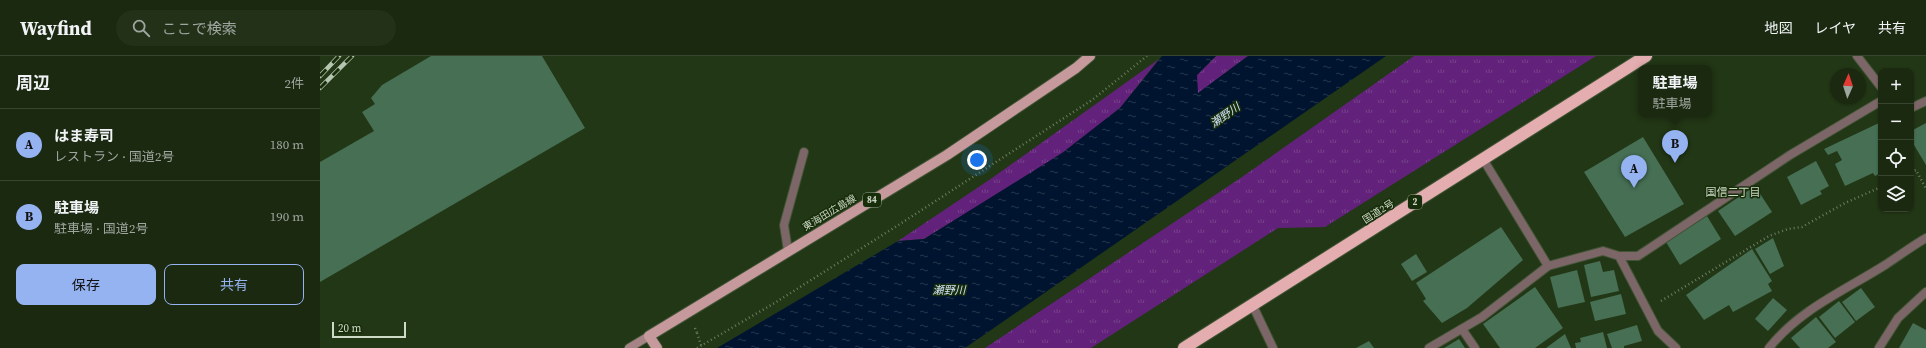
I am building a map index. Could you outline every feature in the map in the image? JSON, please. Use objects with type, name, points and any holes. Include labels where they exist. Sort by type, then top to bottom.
[{"type":"highway","name":"国道2号","points":[[1184,348],[1646,56]]},
{"type":"main road","name":"東海田広島線","points":[[649,336],[947,155],[1076,68],[1090,56]]},
{"type":"main road","points":[[649,336],[657,348]]},
{"type":"street","points":[[1857,56],[1878,83]]},
{"type":"street","points":[[1914,107],[1926,101]]},
{"type":"street","points":[[1429,348],[1482,317],[1548,266],[1603,251],[1620,256],[1638,256],[1790,155],[1878,103]]},
{"type":"street","points":[[788,251],[784,225],[804,152]]},
{"type":"street","points":[[1483,159],[1548,266]]},
{"type":"street","points":[[1769,348],[1778,336],[1800,315],[1886,264],[1926,238]]},
{"type":"street","points":[[1620,256],[1658,331],[1676,348]]},
{"type":"street","points":[[1879,348],[1898,318],[1926,292]]},
{"type":"street","points":[[1252,304],[1273,348]]},
{"type":"street","points":[[1462,328],[1475,348]]},
{"type":"street","points":[[629,348],[649,336]]},
{"type":"path","points":[[696,348],[773,304],[953,190],[1092,100],[1147,56]]},
{"type":"path","points":[[1914,171],[1916,170],[1926,189]]},
{"type":"path","points":[[1647,309],[1769,236],[1788,229],[1802,227],[1845,203],[1878,188]]},
{"type":"path","points":[[697,333],[702,348]]},
{"type":"green space","points":[[1216,56],[1248,56],[1197,94],[1197,75]]},
{"type":"green space","points":[[1414,56],[1596,56],[1325,227],[1278,228],[1091,348],[985,348],[1242,177]]},
{"type":"green space","points":[[1159,59],[1120,108],[1062,154],[924,239],[898,241],[992,178]]},
{"type":"water","name":"瀬野川","points":[[1162,56],[1216,56],[1197,75],[1198,93],[1248,56],[1386,56],[965,348],[717,348],[898,241],[924,239],[1062,153],[1120,108]]},
{"type":"building","points":[[431,56],[542,56],[585,128],[320,282],[320,162],[374,131],[362,112],[375,104],[371,98],[382,85]]},
{"type":"building","points":[[1878,123],[1878,174],[1875,176],[1873,173],[1845,186],[1835,164],[1842,160],[1837,151],[1828,155],[1824,149]]},
{"type":"building","points":[[1926,123],[1926,165],[1914,145],[1914,129]]},
{"type":"building","points":[[1643,137],[1684,204],[1625,237],[1584,172]]},
{"type":"building","points":[[1816,161],[1829,186],[1820,191],[1822,194],[1801,205],[1787,177]]},
{"type":"building","points":[[1755,186],[1772,212],[1735,236],[1718,211]]},
{"type":"building","points":[[1707,216],[1721,239],[1680,265],[1666,242]]},
{"type":"building","points":[[1501,227],[1523,260],[1467,308],[1442,323],[1423,301],[1426,299],[1416,283]]},
{"type":"building","points":[[1773,238],[1784,266],[1770,274],[1755,249]]},
{"type":"building","points":[[1752,249],[1772,281],[1768,284],[1772,291],[1733,312],[1729,305],[1704,320],[1686,295]]},
{"type":"building","points":[[1416,254],[1427,272],[1412,281],[1401,264]]},
{"type":"building","points":[[1600,261],[1603,272],[1614,270],[1619,291],[1591,297],[1584,265]]},
{"type":"building","points":[[1577,270],[1585,302],[1558,308],[1550,277]]},
{"type":"building","points":[[1535,287],[1563,328],[1535,348],[1500,348],[1483,324]]},
{"type":"building","points":[[1861,288],[1875,307],[1856,321],[1842,302]]},
{"type":"building","points":[[1621,294],[1626,314],[1595,321],[1590,302]]},
{"type":"building","points":[[1773,298],[1787,310],[1768,331],[1755,319]]},
{"type":"building","points":[[1839,301],[1855,322],[1835,338],[1819,317]]},
{"type":"building","points":[[1816,317],[1836,342],[1828,348],[1800,348],[1791,338]]},
{"type":"building","points":[[1913,323],[1926,330],[1926,348],[1899,348]]},
{"type":"building","points":[[1637,325],[1642,341],[1624,346],[1624,348],[1612,348],[1607,334]]},
{"type":"building","points":[[1603,332],[1607,348],[1576,348],[1575,343],[1581,342],[1580,338]]},
{"type":"building","points":[[1565,334],[1571,348],[1546,348]]},
{"type":"building","points":[[1459,339],[1465,348],[1444,348]]},
{"type":"building","points":[[1369,341],[1374,348],[1356,348]]},
{"type":"railway","points":[[320,76],[339,56]]},
{"type":"railway","points":[[320,88],[352,56]]},
{"type":"place","name":"駐車場","points":[[1675,163]]},
{"type":"place","name":"はま寿司","points":[[1634,188]]},
{"type":"district","name":"国信二丁目","points":[[1733,192]]}]
